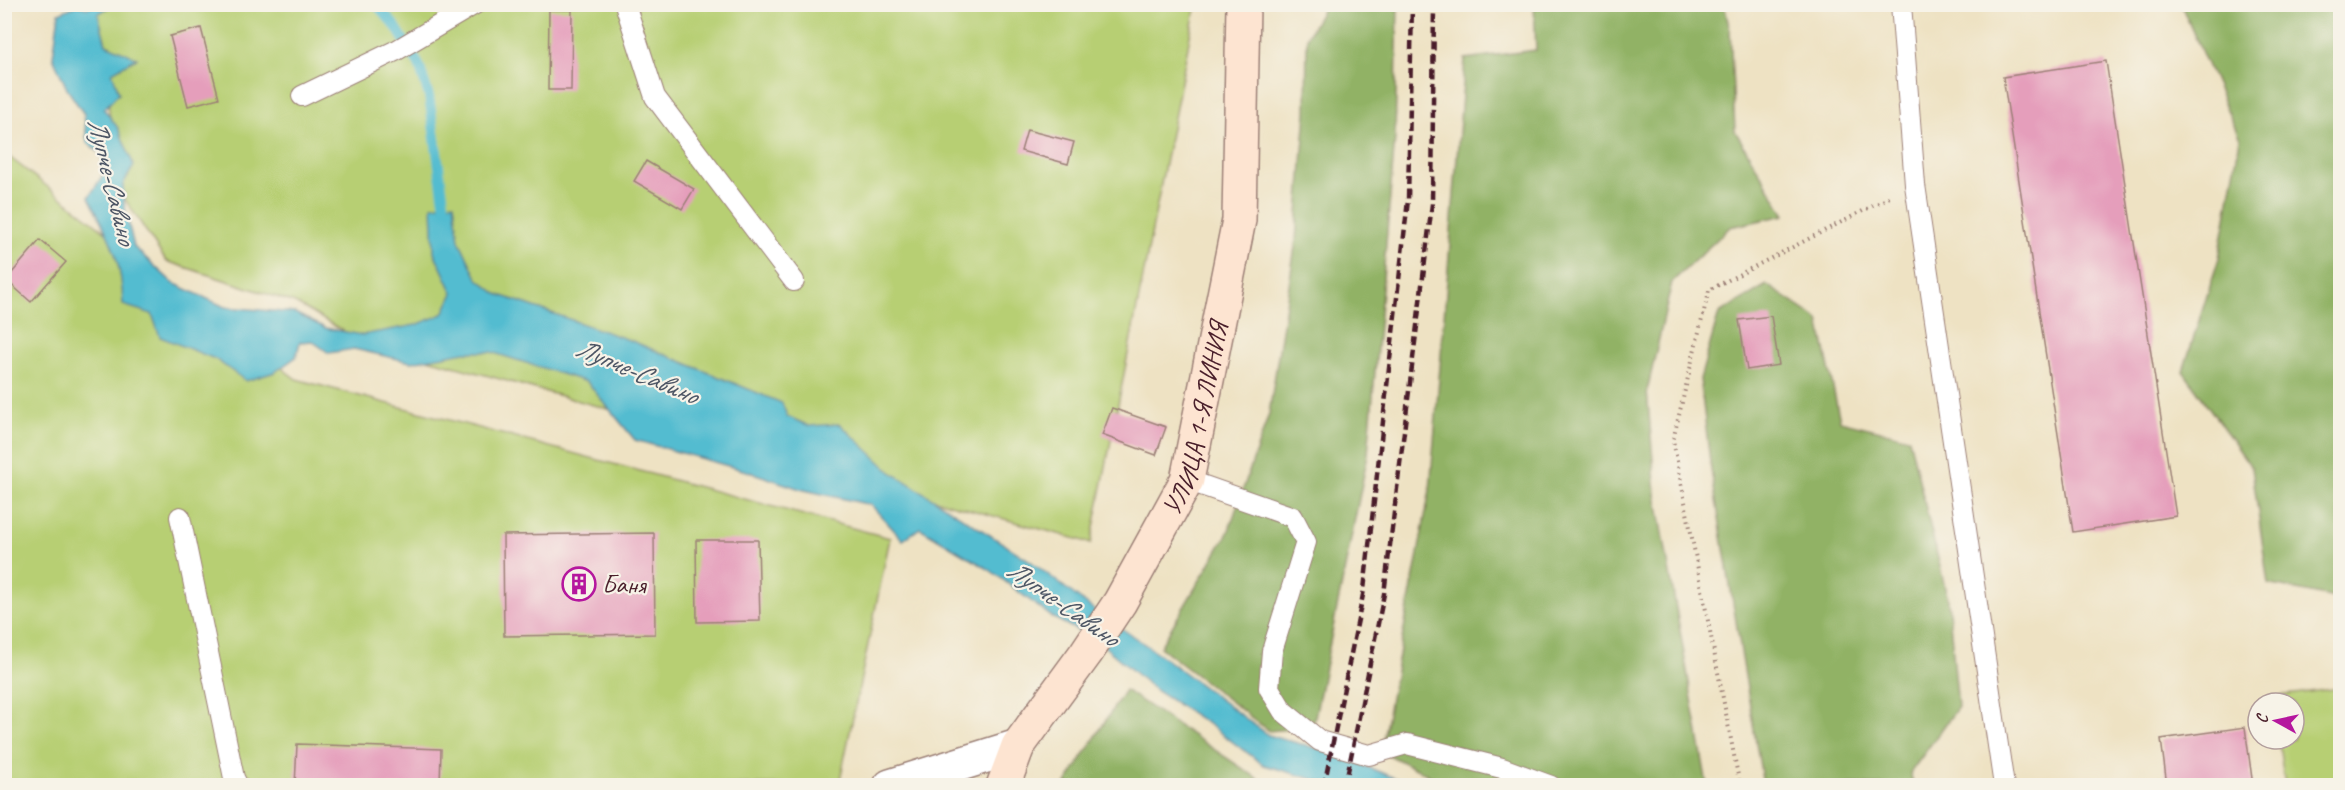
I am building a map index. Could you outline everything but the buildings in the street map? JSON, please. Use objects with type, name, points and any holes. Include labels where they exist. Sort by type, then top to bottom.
[{"type":"street","name":"УЛИЦА 1-Я ЛИНИЯ","points":[[1003,786],[1018,746],[1120,602],[1187,480],[1239,220],[1243,4]]},
{"type":"street","points":[[890,786],[1018,746]]},
{"type":"lane","points":[[302,96],[397,50],[475,4]]},
{"type":"lane","points":[[625,4],[655,97],[794,281]]},
{"type":"lane","points":[[1901,4],[1915,185],[2004,786]]},
{"type":"lane","points":[[1187,480],[1293,517],[1306,542],[1272,651],[1269,688],[1283,711],[1320,741],[1369,755],[1407,744],[1502,768],[1551,786]]},
{"type":"lane","points":[[180,516],[234,778],[238,786]]},
{"type":"path","points":[[1740,786],[1673,440],[1709,290],[1915,185]]},
{"type":"green space","points":[[103,4],[1196,5],[1091,543],[359,340],[295,303],[166,261],[118,189],[98,14]]},
{"type":"green space","points":[[1325,5],[1398,5],[1395,138],[1368,454],[1313,727],[1269,731],[1160,647],[1228,533],[1269,414],[1296,240],[1306,112],[1307,37]]},
{"type":"green space","points":[[1534,5],[1724,5],[1730,30],[1735,131],[1785,215],[1730,227],[1672,282],[1647,391],[1656,494],[1707,785],[1448,785],[1381,751],[1430,490],[1465,59],[1536,50]]},
{"type":"green space","points":[[2181,5],[2340,5],[2340,599],[2268,584],[2252,468],[2183,371],[2219,258],[2240,139]]},
{"type":"green space","points":[[4,153],[296,379],[890,538],[839,785],[5,785]]},
{"type":"green space","points":[[1767,285],[1819,320],[1840,421],[1909,438],[1948,600],[1958,707],[1910,773],[1914,785],[1763,785],[1711,470],[1700,379],[1719,313]]},
{"type":"green space","points":[[2340,688],[2340,785],[2285,785],[2280,751],[2306,751],[2306,692]]},
{"type":"green space","points":[[1125,690],[1260,780],[1277,785],[1065,785]]},
{"type":"water","name":"Лупче-Савино","points":[[77,5],[87,8],[92,5],[112,5],[98,14],[106,44],[137,58],[112,72],[119,93],[104,109],[118,128],[134,166],[123,184],[124,204],[134,247],[173,283],[225,307],[295,313],[325,328],[362,335],[416,325],[443,314],[453,293],[434,252],[432,206],[454,203],[459,240],[477,278],[497,294],[632,341],[782,403],[787,416],[809,426],[840,424],[891,472],[1029,560],[1268,735],[1330,752],[1412,785],[1333,785],[1264,765],[1207,723],[1155,690],[1098,641],[1052,617],[990,570],[920,528],[903,540],[871,505],[800,489],[750,472],[635,440],[587,382],[491,352],[465,352],[411,362],[354,349],[329,353],[312,341],[300,342],[296,357],[275,372],[246,381],[215,359],[160,337],[152,314],[123,305],[120,274],[113,248],[89,197],[104,173],[101,154],[87,142],[84,114],[67,89],[53,57],[59,13]]},
{"type":"waterway","points":[[376,4],[396,27],[419,65],[429,96],[446,216]]},
{"type":"railway","points":[[1324,786],[1364,590],[1408,200],[1412,4]]},
{"type":"railway","points":[[1345,786],[1384,594],[1432,204],[1434,4]]},
{"type":"place","name":"Баня","points":[[579,584]]}]
